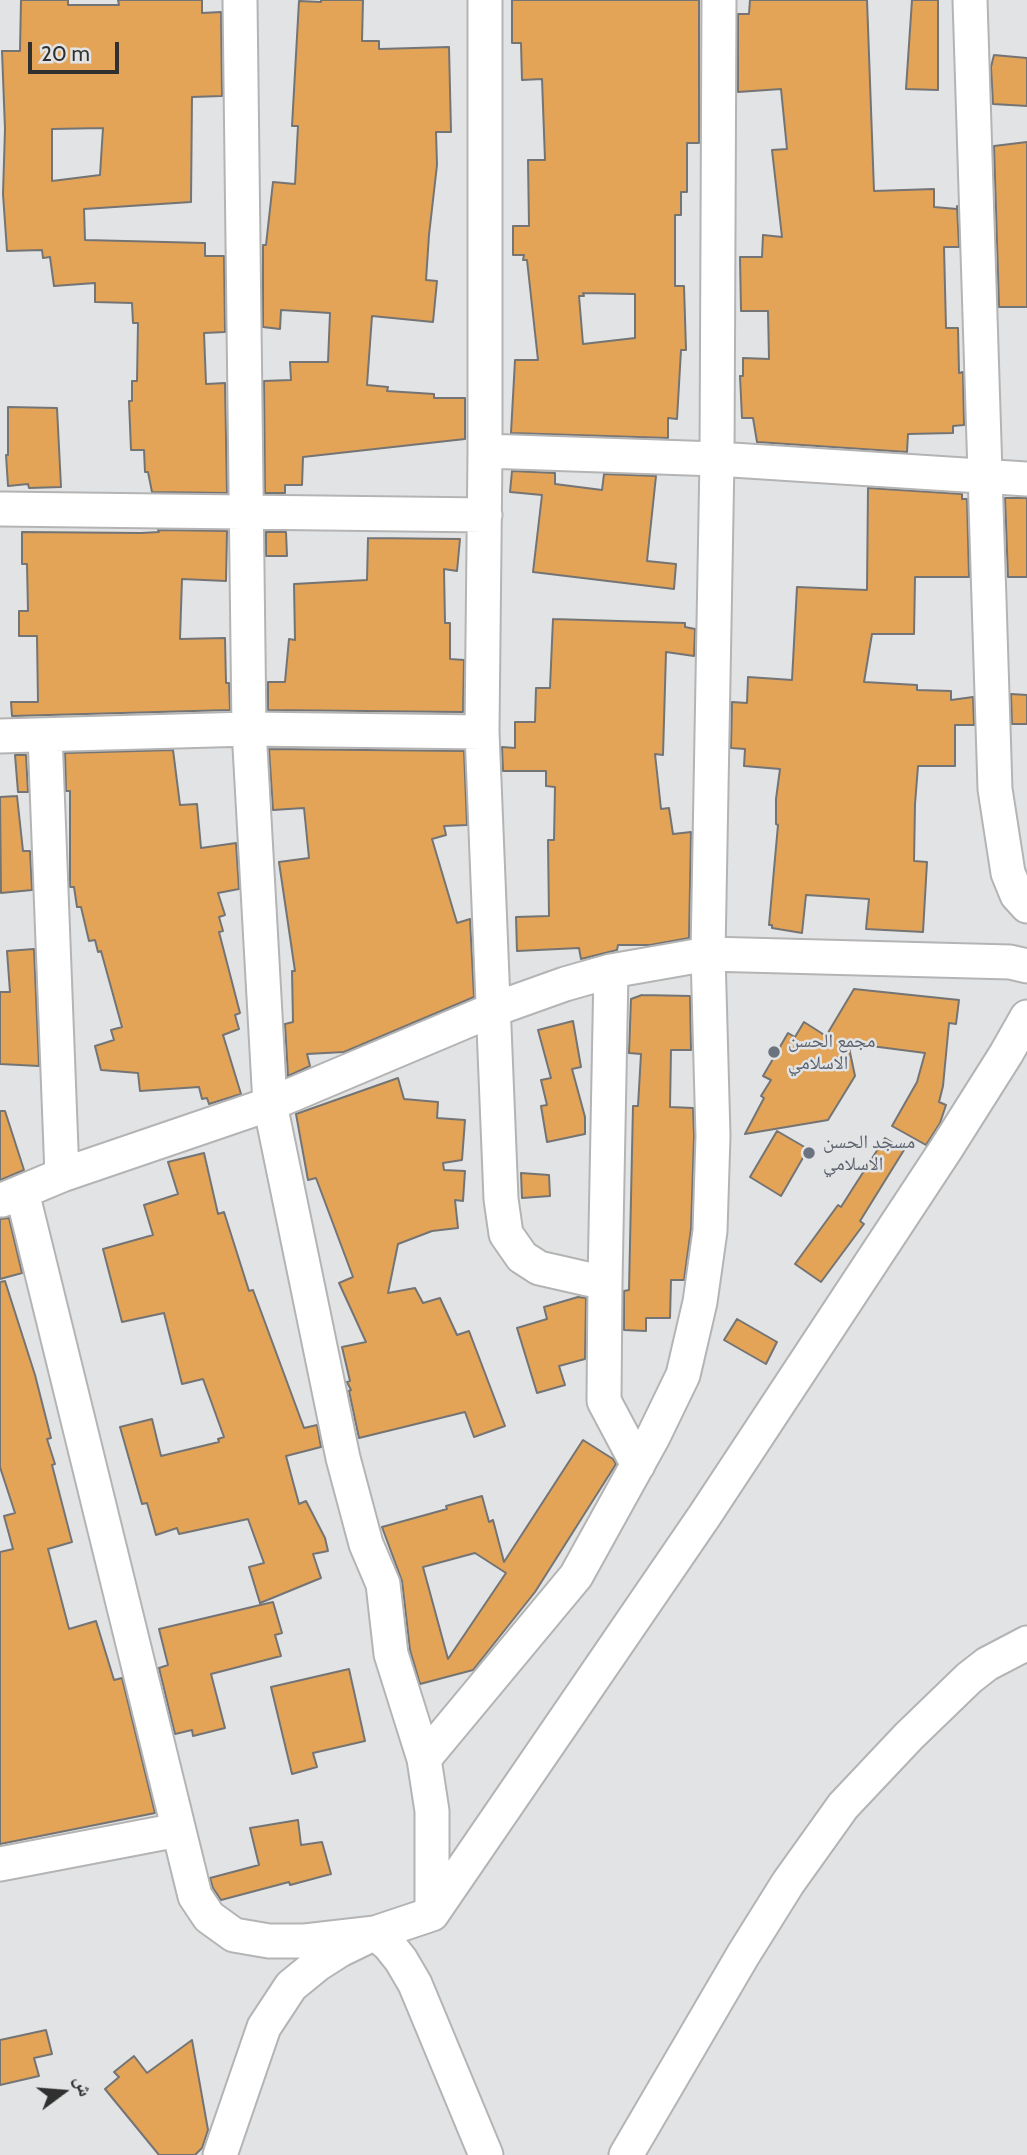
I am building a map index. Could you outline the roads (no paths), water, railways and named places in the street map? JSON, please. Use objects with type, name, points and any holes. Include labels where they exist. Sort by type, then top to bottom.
[{"type":"street","points":[[240,0],[249,729],[270,1104],[343,1458],[366,1544],[383,1584],[391,1654],[424,1759],[432,1811],[432,1914]]},
{"type":"street","points":[[485,0],[485,514],[482,732],[495,1009],[499,1167],[506,1234],[522,1257],[539,1268],[605,1283]]},
{"type":"street","points":[[424,1759],[576,1576],[638,1465],[683,1375],[700,1302],[710,1231],[713,1136],[708,954],[717,459],[719,0]]},
{"type":"street","points":[[970,0],[995,789],[1008,873],[1017,895],[1027,906]]},
{"type":"street","points":[[485,451],[717,459],[1027,479]]},
{"type":"street","points":[[0,509],[485,514]]},
{"type":"street","points":[[0,736],[249,729],[482,732]]},
{"type":"street","points":[[45,734],[62,1175]]},
{"type":"street","points":[[375,1933],[305,1941],[269,1941],[234,1935],[209,1917],[195,1896],[11,1196],[62,1175],[270,1104],[495,1009],[611,971],[708,954],[996,962],[1027,966]]},
{"type":"street","points":[[611,971],[604,1401],[638,1465]]},
{"type":"street","points":[[220,2155],[264,2027],[291,1986],[340,1950],[375,1933],[432,1914],[705,1515],[946,1149],[1027,1017]]},
{"type":"street","points":[[626,2155],[788,1882],[844,1806],[909,1736],[969,1678],[987,1664],[1027,1643]]},
{"type":"street","points":[[0,1864],[178,1830]]},
{"type":"street","points":[[375,1933],[401,1960],[415,1984],[486,2155]]},
{"type":"place","name":"مجمع الحسن الاسلامي","points":[[774,1052]]},
{"type":"place","name":"مسجد الحسن الاسلامي","points":[[809,1153]]}]
